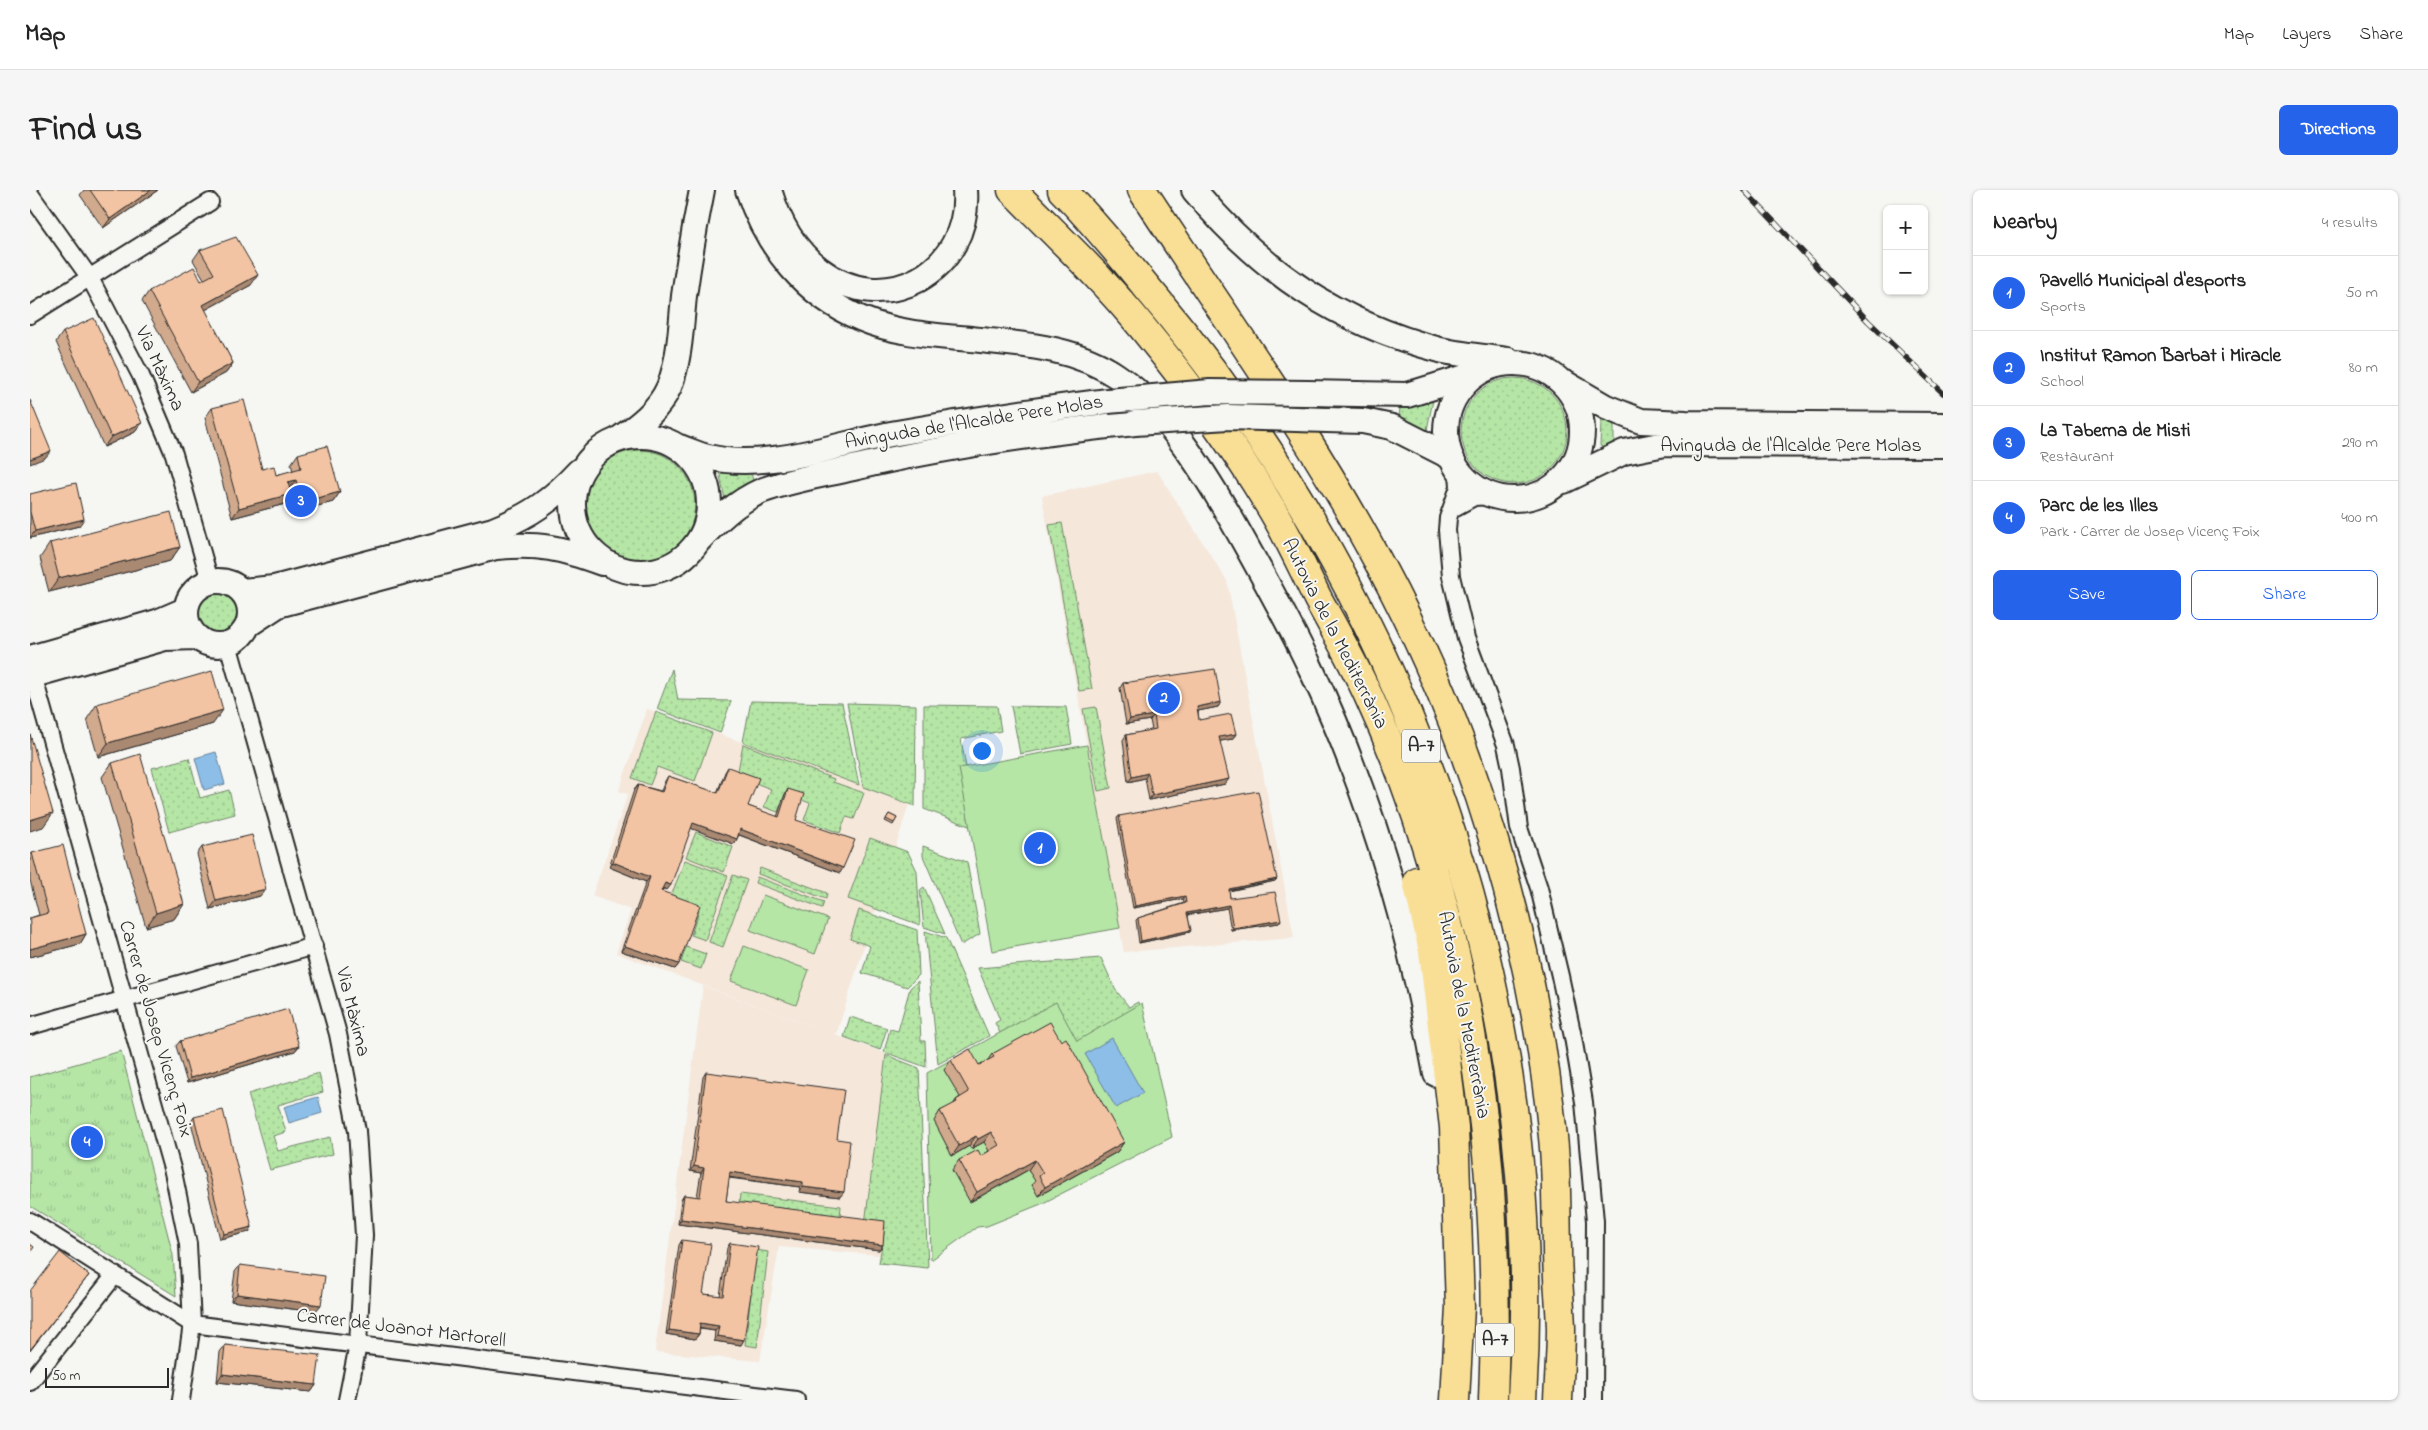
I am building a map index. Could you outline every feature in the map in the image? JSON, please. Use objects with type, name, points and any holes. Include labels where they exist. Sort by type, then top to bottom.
[{"type":"highway","name":"Autovia de la Mediterrània","points":[[1012,190],[1104,283],[1142,327],[1234,450],[1269,505],[1368,694],[1398,768],[1430,864],[1447,924],[1473,1044],[1485,1126],[1494,1228],[1495,1347],[1493,1400]]},
{"type":"highway","name":"Autovia de la Mediterrània","points":[[1062,190],[1086,214],[1212,369],[1268,449],[1332,554],[1386,662],[1410,719],[1461,861],[1490,971],[1507,1070],[1521,1193],[1525,1317],[1522,1400]]},
{"type":"highway","points":[[1142,190],[1262,368],[1355,518],[1409,624],[1456,733],[1480,800],[1511,903],[1536,1019],[1554,1138],[1561,1331],[1558,1400]]},
{"type":"highway","points":[[1368,694],[1372,730],[1410,855],[1433,951],[1454,1128],[1454,1182],[1460,1307],[1456,1400]]},
{"type":"highway","points":[[1490,971],[1508,1001],[1541,1183],[1557,1253]]},
{"type":"street","points":[[242,591],[274,588],[493,530],[520,520],[560,491],[599,450],[641,424],[655,408],[668,388],[675,363],[688,263],[702,190]]},
{"type":"street","points":[[748,190],[762,224],[786,262],[808,285],[840,307],[861,319],[888,327],[920,334],[1024,344],[1054,350],[1098,365],[1120,378],[1153,409],[1204,473],[1272,592],[1313,672],[1365,800],[1387,869],[1416,975],[1454,1182]]},
{"type":"street","points":[[769,190],[782,224],[808,260],[820,270],[846,285],[875,290],[902,286],[916,281],[939,266],[947,257],[961,232],[966,202],[965,190]]},
{"type":"street","points":[[1194,190],[1223,224],[1262,261],[1306,293],[1333,309],[1389,334],[1442,350],[1538,366],[1561,381],[1573,396],[1580,414],[1582,433],[1579,452],[1570,470],[1558,484],[1533,497],[1506,499],[1492,496],[1474,497],[1452,509]]},
{"type":"street","name":"Via Màxima","points":[[30,194],[90,278],[140,376],[174,454],[210,581]]},
{"type":"street","points":[[30,315],[210,202]]},
{"type":"street","points":[[1524,363],[1493,366],[1478,372],[1466,382],[1456,395],[1449,410],[1446,426],[1447,442],[1455,464],[1459,487],[1448,518],[1446,538],[1451,576],[1466,638],[1506,745],[1519,828],[1539,888],[1573,1037],[1584,1102],[1595,1221],[1594,1400]]},
{"type":"street","name":"Avinguda de l'Alcalde Pere Molas","points":[[679,447],[708,457],[737,461],[764,459],[795,455],[888,435],[1022,412],[1108,401],[1210,392],[1407,395],[1478,372]]},
{"type":"street","name":"Avinguda de l'Alcalde Pere Molas","points":[[1561,381],[1606,407],[1641,421],[1686,424],[1935,425]]},
{"type":"street","name":"Avinguda de l'Alcalde Pere Molas","points":[[699,540],[732,508],[760,492],[790,482],[896,458],[1028,434],[1134,423],[1228,417],[1363,422],[1392,427],[1455,464]]},
{"type":"street","points":[[248,624],[278,606],[496,547],[527,544],[551,547],[625,572],[646,573],[667,568],[685,558],[699,540],[707,521],[709,500],[705,480],[694,461],[679,447],[660,438],[646,436],[618,439]]},
{"type":"street","name":"Avinguda de l'Alcalde Pere Molas","points":[[1558,484],[1586,468],[1624,452],[1665,444],[1943,445]]},
{"type":"street","points":[[1455,464],[1473,486],[1492,496]]},
{"type":"street","points":[[584,466],[574,486],[572,508],[575,523],[588,550],[606,564]]},
{"type":"street","points":[[31,670],[165,638],[196,637],[211,645],[228,644],[244,632],[248,624],[250,606],[242,591],[227,582],[210,581],[193,592],[185,610],[186,620],[196,637]]},
{"type":"street","points":[[31,670],[185,610]]},
{"type":"street","name":"Via Màxima","points":[[228,644],[338,1034],[357,1131],[364,1234],[358,1345],[347,1400]]},
{"type":"street","name":"Carrer de Josep Vicenç Foix","points":[[31,670],[173,1172],[188,1244],[192,1324],[181,1400]]},
{"type":"street","points":[[30,1026],[314,946]]},
{"type":"street","name":"Carrer de Joanot Martorell","points":[[30,1221],[192,1324],[796,1400]]},
{"type":"street","points":[[30,1382],[115,1275]]},
{"type":"shaded area","points":[[1157,471],[1227,581],[1294,938],[1124,952],[1042,496]]},
{"type":"shaded area","points":[[647,709],[910,801],[836,1035],[616,953],[631,910],[592,896],[628,794],[619,791]]},
{"type":"shaded area","points":[[703,986],[887,1054],[877,1128],[890,1191],[880,1255],[779,1247],[760,1361],[655,1352]]},
{"type":"green space","points":[[1514,378],[1534,382],[1551,394],[1563,411],[1567,431],[1563,451],[1551,468],[1534,480],[1514,484],[1494,480],[1477,468],[1465,451],[1461,431],[1465,411],[1477,394],[1494,382]]},
{"type":"green space","points":[[1433,400],[1427,430],[1399,417],[1400,408]]},
{"type":"green space","points":[[1604,419],[1614,425],[1614,443],[1603,447],[1600,446],[1601,421]]},
{"type":"green space","points":[[640,450],[661,454],[679,466],[691,484],[695,505],[691,526],[679,544],[661,556],[640,560],[619,556],[601,544],[589,526],[585,505],[589,484],[601,466],[619,454]]},
{"type":"green space","points":[[719,471],[751,473],[754,484],[725,499]]},
{"type":"green space","points":[[1062,523],[1092,689],[1079,691],[1049,525]]},
{"type":"green space","points":[[218,590],[227,592],[235,597],[240,605],[242,614],[240,623],[235,631],[227,636],[218,638],[209,636],[201,631],[196,623],[194,614],[196,605],[201,597],[209,592]]},
{"type":"green space","points":[[672,669],[678,700],[731,701],[720,733],[657,709]]},
{"type":"green space","points":[[751,701],[842,703],[859,785],[743,742]]},
{"type":"green space","points":[[847,703],[916,705],[915,806],[863,787]]},
{"type":"green space","points":[[924,705],[997,706],[1001,731],[961,739],[977,829],[924,809]]},
{"type":"green space","points":[[1011,706],[1066,707],[1072,744],[1020,754]]},
{"type":"green space","points":[[1096,707],[1111,788],[1098,791],[1083,709]]},
{"type":"green space","points":[[656,712],[712,733],[695,781],[657,767],[650,785],[632,778]]},
{"type":"green space","points":[[743,744],[834,779],[833,782],[864,793],[854,819],[846,817],[840,833],[804,820],[810,803],[785,794],[778,812],[764,807],[771,789],[737,776]]},
{"type":"green space","points":[[1087,745],[1120,928],[992,951],[959,768]]},
{"type":"green space","points":[[189,758],[200,798],[229,790],[235,814],[169,832],[152,768]]},
{"type":"green space","points":[[696,832],[733,847],[724,872],[686,857]]},
{"type":"green space","points":[[870,838],[908,852],[917,871],[920,925],[848,899]]},
{"type":"green space","points":[[923,846],[967,862],[980,934],[961,945],[923,856]]},
{"type":"green space","points":[[685,860],[728,876],[705,940],[691,935],[699,910],[664,897],[671,896]]},
{"type":"green space","points":[[760,868],[827,893],[826,899],[758,874]]},
{"type":"green space","points":[[733,875],[747,880],[723,947],[709,942]]},
{"type":"green space","points":[[757,877],[824,902],[822,908],[755,883]]},
{"type":"green space","points":[[924,887],[945,934],[924,927],[920,890]]},
{"type":"green space","points":[[763,895],[828,919],[815,954],[750,930]]},
{"type":"green space","points":[[859,910],[917,930],[919,975],[907,987],[862,973],[870,946],[850,939]]},
{"type":"green space","points":[[925,931],[946,938],[989,1036],[938,1064]]},
{"type":"green space","points":[[744,946],[809,970],[796,1005],[731,981]]},
{"type":"green space","points":[[686,947],[706,954],[701,969],[681,962]]},
{"type":"green space","points":[[1101,958],[1115,989],[1129,1007],[1138,1002],[1169,1136],[1042,1010],[1000,1033],[995,1023],[1000,1020],[978,968]]},
{"type":"green space","points":[[918,981],[921,1041],[925,1041],[926,1067],[884,1052],[890,1029],[898,1031],[910,988]]},
{"type":"green space","points":[[1056,1002],[1077,1041],[1142,1003],[1172,1137],[1041,1204],[987,1226],[977,1227],[931,1260],[927,1073]]},
{"type":"green space","points":[[850,1017],[887,1028],[880,1050],[844,1037]]},
{"type":"green space","points":[[121,1051],[173,1255],[176,1296],[30,1206],[30,1077]]},
{"type":"green space","points":[[886,1055],[919,1068],[928,1268],[879,1263],[885,1227],[865,1224]]},
{"type":"green space","points":[[319,1073],[323,1092],[278,1105],[286,1132],[273,1136],[278,1151],[330,1137],[333,1154],[270,1170],[248,1094]]},
{"type":"green space","points":[[740,1194],[841,1206],[840,1216],[739,1204]]},
{"type":"green space","points":[[756,1250],[768,1252],[757,1347],[745,1345]]},
{"type":"water","points":[[216,752],[225,784],[204,790],[195,758]]},
{"type":"water","points":[[1112,1038],[1143,1093],[1116,1108],[1085,1054]]},
{"type":"water","points":[[318,1097],[322,1113],[289,1123],[284,1107]]},
{"type":"building","points":[[90,190],[151,190],[110,219]]},
{"type":"building","points":[[236,237],[258,275],[203,305],[233,363],[198,382],[149,291],[194,267],[201,281],[214,274],[200,250]]},
{"type":"building","points":[[94,318],[142,423],[111,437],[63,332]]},
{"type":"building","points":[[30,400],[51,451],[30,459]]},
{"type":"building","points":[[244,400],[262,469],[274,466],[276,475],[301,468],[298,454],[327,446],[340,492],[302,502],[296,480],[288,482],[291,494],[239,508],[212,408]]},
{"type":"building","points":[[76,483],[84,519],[35,531],[30,512],[30,494]]},
{"type":"building","points":[[171,512],[180,547],[59,578],[50,543]]},
{"type":"building","points":[[1215,669],[1221,702],[1197,707],[1199,720],[1231,714],[1236,734],[1219,737],[1229,779],[1152,795],[1148,773],[1132,777],[1126,735],[1156,729],[1154,715],[1130,719],[1123,683]]},
{"type":"building","points":[[212,671],[223,710],[108,743],[97,704]]},
{"type":"building","points":[[30,734],[53,813],[30,820]]},
{"type":"building","points":[[140,754],[184,904],[156,913],[112,763]]},
{"type":"building","points":[[728,767],[759,778],[748,806],[779,817],[788,789],[804,794],[796,820],[855,840],[843,868],[740,829],[737,839],[693,823],[671,885],[665,883],[661,891],[700,905],[679,964],[625,946],[650,877],[613,862],[638,785],[662,792],[668,776],[718,793]]},
{"type":"building","points":[[1258,791],[1277,879],[1229,889],[1230,898],[1275,892],[1281,920],[1233,928],[1229,905],[1187,913],[1191,930],[1141,941],[1138,918],[1186,903],[1185,896],[1135,906],[1119,816]]},
{"type":"building","points":[[889,814],[897,818],[894,823],[886,819]]},
{"type":"building","points":[[252,835],[266,889],[216,901],[202,847]]},
{"type":"building","points":[[63,845],[86,934],[30,949],[30,918],[48,913],[32,853]]},
{"type":"building","points":[[288,1009],[299,1046],[190,1078],[180,1041]]},
{"type":"building","points":[[1050,1022],[1061,1041],[1066,1038],[1124,1142],[1045,1187],[1039,1176],[1043,1173],[1035,1160],[977,1192],[959,1160],[978,1150],[981,1156],[999,1145],[991,1132],[978,1139],[976,1136],[959,1146],[940,1111],[957,1102],[956,1100],[969,1092],[951,1060],[970,1049],[979,1065],[994,1057],[992,1054]]},
{"type":"building","points":[[706,1072],[844,1090],[837,1139],[850,1141],[844,1192],[803,1187],[803,1182],[730,1172],[726,1201],[885,1221],[883,1245],[681,1219],[684,1195],[700,1197],[704,1168],[694,1166]]},
{"type":"building","points":[[223,1110],[252,1227],[224,1234],[194,1117]]},
{"type":"building","points":[[682,1240],[711,1244],[703,1294],[723,1296],[730,1243],[758,1247],[744,1340],[717,1336],[719,1326],[700,1323],[699,1334],[669,1330]]},
{"type":"building","points":[[30,1244],[34,1247],[30,1253]]},
{"type":"building","points":[[60,1252],[89,1275],[30,1350],[30,1291]]},
{"type":"building","points":[[240,1265],[325,1276],[321,1305],[237,1294]]},
{"type":"building","points":[[225,1345],[320,1355],[316,1385],[222,1374]]},
{"type":"railway","points":[[1744,190],[1868,321],[1943,393]]},
{"type":"place","name":"La Taberna de Misti","points":[[301,501]]},
{"type":"place","name":"Institut Ramon Barbat i Miracle","points":[[1164,698]]},
{"type":"place","name":"Pavelló Municipal d'esports","points":[[1040,848]]},
{"type":"place","name":"Parc de les Illes","points":[[87,1142]]}]
